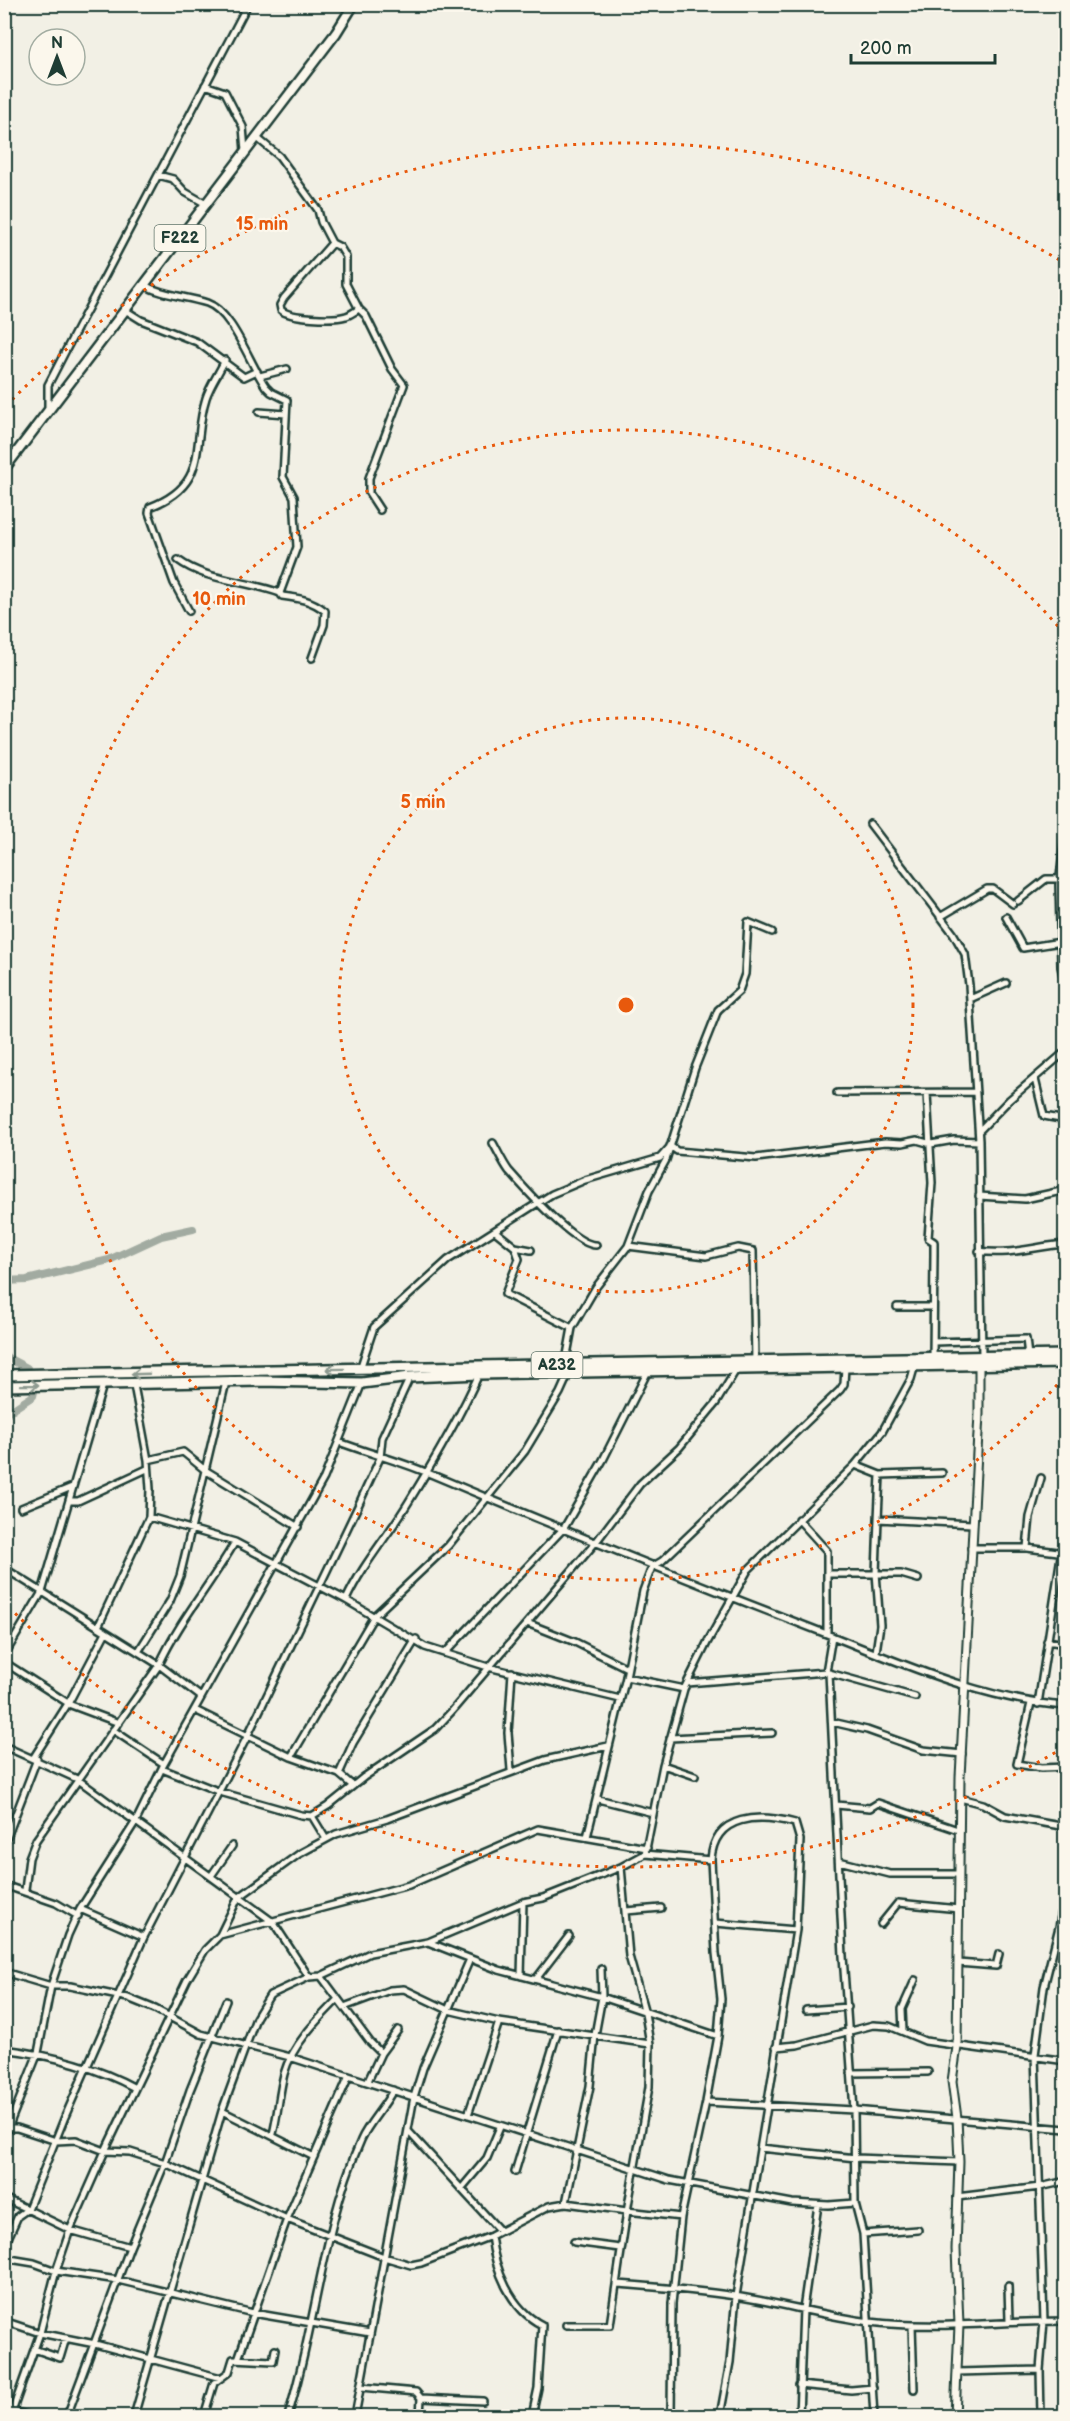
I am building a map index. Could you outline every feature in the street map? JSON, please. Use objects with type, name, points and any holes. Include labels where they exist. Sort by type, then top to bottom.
[{"type":"highway","name":"A232","points":[[567,1369],[755,1362],[845,1367],[980,1362],[1028,1356],[1065,1355]]},
{"type":"highway","name":"A232","points":[[9,1375],[360,1369],[736,1370],[933,1359],[1065,1363]]},
{"type":"highway","name":"A232","points":[[4,1386],[226,1382],[362,1383],[410,1377],[547,1369]]},
{"type":"highway","points":[[259,1371],[260,1382]]},
{"type":"main road","name":"F222","points":[[4,469],[336,33],[354,4]]},
{"type":"main road","points":[[7,2413],[27,2416]]},
{"type":"street","points":[[48,409],[48,385],[248,4]]},
{"type":"street","points":[[205,85],[225,92],[243,127],[245,153]]},
{"type":"street","points":[[256,137],[279,156],[318,210],[321,222],[332,243],[340,247],[346,257],[346,284],[359,309],[366,316],[392,369],[404,385],[369,478],[369,493],[380,510]]},
{"type":"street","points":[[158,175],[173,179],[185,192],[206,204]]},
{"type":"street","points":[[332,243],[284,298],[280,305],[281,310],[296,316],[332,317],[345,316],[359,309]]},
{"type":"street","points":[[144,285],[159,292],[207,303],[218,310],[230,323],[271,392],[287,400],[283,477],[294,498],[297,547],[279,593]]},
{"type":"street","points":[[125,310],[141,320],[197,342],[246,377],[287,369]]},
{"type":"street","points":[[189,611],[174,583],[149,513],[150,507],[179,489],[194,471],[206,397],[225,360]]},
{"type":"street","points":[[259,412],[286,414]]},
{"type":"street","points":[[177,560],[193,571],[209,577],[245,582],[282,596],[299,598],[316,604],[325,611],[324,625],[312,658]]},
{"type":"street","points":[[870,824],[965,954],[979,1131],[982,1341],[958,1830],[957,2047],[952,2081],[959,2162],[957,2197],[959,2325],[955,2416]]},
{"type":"street","points":[[1065,825],[1060,879],[1061,942],[1065,989]]},
{"type":"street","points":[[940,917],[987,889],[993,889],[1015,903],[1046,879],[1060,879]]},
{"type":"street","points":[[1006,917],[1023,948],[1061,942]]},
{"type":"street","points":[[291,1757],[374,1616],[448,1546],[525,1451],[555,1403],[567,1369],[572,1329],[596,1287],[628,1246],[649,1191],[670,1146],[694,1068],[718,1010],[739,991],[745,974],[748,922],[772,932]]},
{"type":"street","points":[[970,999],[1006,984]]},
{"type":"street","points":[[979,1131],[1065,1051]]},
{"type":"street","points":[[1035,1078],[1044,1116],[1065,1120]]},
{"type":"street","points":[[837,1093],[976,1092]]},
{"type":"street","points":[[927,1093],[932,1183],[928,1238],[933,1242],[933,1359]]},
{"type":"street","points":[[670,1146],[676,1151],[756,1158],[885,1142],[902,1143],[917,1140],[931,1144],[954,1140],[979,1141]]},
{"type":"street","points":[[493,1143],[510,1172],[565,1229],[581,1240],[596,1245]]},
{"type":"street","points":[[360,1369],[374,1327],[448,1260],[552,1194],[585,1180],[663,1159]]},
{"type":"street","points":[[979,1196],[1024,1199],[1065,1190]]},
{"type":"street","points":[[495,1231],[515,1247],[531,1250]]},
{"type":"street","points":[[979,1251],[1007,1254],[1024,1248],[1065,1244]]},
{"type":"street","points":[[628,1246],[706,1256],[730,1249],[743,1248],[753,1251],[755,1362]]},
{"type":"street","points":[[515,1247],[519,1259],[505,1294],[572,1329]]},
{"type":"street","points":[[897,1307],[933,1307]]},
{"type":"street","points":[[934,1342],[1026,1339],[1028,1356]]},
{"type":"street","points":[[134,2416],[222,2110],[256,2018],[270,1995],[309,1977],[321,1976],[370,1953],[428,1942],[523,1902],[543,1898],[621,1867],[646,1851],[663,1765],[684,1689],[748,1570],[855,1465],[882,1432],[911,1378],[915,1365]]},
{"type":"street","points":[[586,1837],[598,1799],[643,1591],[652,1567],[662,1561],[840,1390],[844,1384],[845,1367]]},
{"type":"street","points":[[113,1730],[163,1766],[220,1792],[301,1815],[312,1816],[435,1729],[596,1542],[640,1484],[679,1448],[709,1412],[736,1370]]},
{"type":"street","points":[[445,1653],[564,1528],[603,1460],[648,1371]]},
{"type":"street","points":[[346,1600],[354,1583],[452,1429],[479,1374]]},
{"type":"street","points":[[4,2247],[18,2216],[28,2209],[144,1937],[248,1737],[380,1458],[382,1438],[410,1377]]},
{"type":"street","points":[[138,1652],[170,1601],[180,1576],[226,1382]]},
{"type":"street","points":[[4,2138],[38,2053],[51,1986],[63,1947],[79,1912],[136,1821],[201,1697],[298,1527],[324,1478],[362,1383]]},
{"type":"street","points":[[4,1656],[42,1592],[103,1385]]},
{"type":"street","points":[[98,1627],[149,1517],[148,1460],[134,1385]]},
{"type":"street","points":[[339,1442],[426,1472],[486,1499],[564,1528],[652,1567],[966,1686],[1031,1703],[1065,1706]]},
{"type":"street","points":[[148,1460],[183,1452],[205,1470],[298,1527]]},
{"type":"street","points":[[855,1465],[880,1475],[942,1473]]},
{"type":"street","points":[[69,1501],[78,1501],[147,1469]]},
{"type":"street","points":[[876,1652],[880,1625],[876,1573],[880,1475]]},
{"type":"street","points":[[1027,1548],[1030,1517],[1041,1478]]},
{"type":"street","points":[[21,1508],[72,1487]]},
{"type":"street","points":[[149,1517],[235,1542],[346,1600],[416,1639],[425,1647],[488,1667],[620,1699]]},
{"type":"street","points":[[798,1519],[827,1551],[829,1635],[827,1672],[850,2030],[850,2073],[856,2158],[855,2203],[863,2234],[874,2416]]},
{"type":"street","points":[[878,1519],[972,1524]]},
{"type":"street","points":[[1038,1704],[1065,1524]]},
{"type":"street","points":[[25,1890],[29,1858],[36,1840],[76,1779],[119,1723],[159,1665],[173,1633],[204,1593],[235,1542]]},
{"type":"street","points":[[971,1548],[1027,1548],[1062,1553]]},
{"type":"street","points":[[4,1568],[159,1665],[201,1697]]},
{"type":"street","points":[[827,1574],[901,1574],[918,1580]]},
{"type":"street","points":[[527,1623],[575,1642],[627,1668]]},
{"type":"street","points":[[4,1845],[36,1758],[106,1632]]},
{"type":"street","points":[[339,1774],[353,1743],[416,1639]]},
{"type":"street","points":[[1047,1641],[1065,1644]]},
{"type":"street","points":[[4,1662],[69,1702],[119,1723]]},
{"type":"street","points":[[511,1770],[508,1733],[512,1672]]},
{"type":"street","points":[[687,1683],[827,1672],[915,1697]]},
{"type":"street","points":[[626,1677],[684,1689]]},
{"type":"street","points":[[1031,1703],[1017,1764],[1041,1768],[1065,1767]]},
{"type":"street","points":[[195,1710],[291,1757],[339,1774],[353,1786]]},
{"type":"street","points":[[832,1722],[867,1730],[923,1750],[962,1754]]},
{"type":"street","points":[[670,1738],[772,1733]]},
{"type":"street","points":[[4,1746],[36,1758],[76,1779],[273,1923],[309,1977]]},
{"type":"street","points":[[7,2413],[40,2333],[56,2271],[70,2230],[105,2151],[169,2018],[205,1950],[220,1935],[238,1899],[264,1877],[326,1839],[426,1805],[511,1770],[608,1746]]},
{"type":"street","points":[[663,1765],[695,1776]]},
{"type":"street","points":[[960,1798],[983,1804],[1005,1816],[1065,1827]]},
{"type":"street","points":[[598,1799],[653,1814]]},
{"type":"street","points":[[836,1805],[870,1808],[878,1803],[958,1830]]},
{"type":"street","points":[[312,1816],[326,1839]]},
{"type":"street","points":[[671,2416],[673,2288],[681,2217],[718,2037],[721,1999],[711,1860],[717,1839],[739,1820],[749,1817],[795,1823],[800,1840],[796,1930],[736,2296],[730,2362],[720,2416]]},
{"type":"street","points":[[220,1935],[251,1926],[273,1923],[409,1885],[538,1829],[646,1851],[711,1860]]},
{"type":"street","points":[[210,1876],[232,1846]]},
{"type":"street","points":[[839,1861],[890,1874],[958,1874]]},
{"type":"street","points":[[566,2325],[610,2325],[618,2284],[620,2248],[649,2087],[650,2044],[645,2013],[630,1956],[621,1867]]},
{"type":"street","points":[[4,1885],[25,1890],[144,1937]]},
{"type":"street","points":[[1041,2416],[1040,2370],[1044,2321],[1035,2055],[1044,1987],[1059,1927],[1065,1890]]},
{"type":"street","points":[[521,1976],[523,1902]]},
{"type":"street","points":[[881,1924],[898,1903],[959,1909]]},
{"type":"street","points":[[626,1911],[662,1908]]},
{"type":"street","points":[[715,1923],[796,1930]]},
{"type":"street","points":[[536,1979],[568,1936]]},
{"type":"street","points":[[428,1942],[521,1976],[602,1997],[718,2037]]},
{"type":"street","points":[[958,1963],[996,1966],[999,1954]]},
{"type":"street","points":[[356,2416],[414,2097],[470,1959]]},
{"type":"street","points":[[566,2203],[590,2086],[594,2035],[602,1997],[601,1969]]},
{"type":"street","points":[[4,1972],[51,1986],[70,1986],[117,1996],[155,2008],[169,2018],[201,2034],[290,2056],[348,2078],[368,2081],[500,2127],[688,2185],[776,2201],[818,2205],[855,2203]]},
{"type":"street","points":[[321,1976],[381,2053]]},
{"type":"street","points":[[903,2031],[902,2009],[915,1980]]},
{"type":"street","points":[[344,2007],[390,1990],[404,1989],[448,2010],[499,2022],[650,2044]]},
{"type":"street","points":[[273,2134],[284,2074],[290,2056],[338,1999]]},
{"type":"street","points":[[67,2416],[226,2001]]},
{"type":"street","points":[[806,2010],[848,2007]]},
{"type":"street","points":[[468,2115],[499,2022]]},
{"type":"street","points":[[776,2047],[797,2045],[873,2025],[903,2031],[926,2041],[957,2047],[1035,2055],[1065,2061]]},
{"type":"street","points":[[368,2081],[381,2053],[398,2030]]},
{"type":"street","points":[[514,2172],[528,2134],[558,2030]]},
{"type":"street","points":[[4,2049],[38,2053],[87,2067],[135,2088]]},
{"type":"street","points":[[850,2073],[928,2072]]},
{"type":"street","points":[[238,2359],[287,2219],[348,2078]]},
{"type":"street","points":[[288,2416],[298,2385],[309,2324],[331,2236],[361,2140],[368,2127],[382,2112],[393,2090]]},
{"type":"street","points":[[706,2102],[854,2110],[1065,2129]]},
{"type":"street","points":[[222,2110],[273,2134],[314,2157]]},
{"type":"street","points":[[461,2189],[487,2158],[500,2127]]},
{"type":"street","points":[[6,2129],[17,2128],[56,2141],[76,2140],[105,2151],[130,2152],[165,2163],[287,2219],[384,2257],[411,2265],[491,2236],[549,2206],[566,2203],[681,2217]]},
{"type":"street","points":[[409,2132],[500,2231]]},
{"type":"street","points":[[760,2148],[856,2158],[959,2162]]},
{"type":"street","points":[[957,2197],[1040,2187],[1065,2181]]},
{"type":"street","points":[[4,2198],[70,2230],[130,2247]]},
{"type":"street","points":[[799,2416],[803,2309],[818,2205]]},
{"type":"street","points":[[863,2234],[918,2230]]},
{"type":"street","points":[[491,2236],[499,2274],[529,2319],[542,2325],[538,2388],[532,2416]]},
{"type":"street","points":[[574,2242],[620,2248]]},
{"type":"street","points":[[4,2258],[34,2263],[56,2271],[118,2280],[253,2313],[370,2334]]},
{"type":"street","points":[[618,2284],[736,2296],[868,2322],[959,2325],[1009,2321],[1065,2321]]},
{"type":"street","points":[[1008,2286],[1009,2321]]},
{"type":"street","points":[[4,2321],[40,2333],[95,2344],[221,2378]]},
{"type":"street","points":[[912,2325],[914,2389]]},
{"type":"street","points":[[34,2349],[60,2358],[66,2338]]},
{"type":"street","points":[[204,2416],[214,2383],[229,2372],[233,2359],[273,2361],[275,2350]]},
{"type":"street","points":[[957,2372],[1040,2370]]},
{"type":"street","points":[[799,2385],[851,2390],[873,2388]]},
{"type":"street","points":[[361,2387],[406,2389],[416,2392],[421,2398],[420,2416]]},
{"type":"street","points":[[421,2398],[483,2401]]},
{"type":"waterway","points":[[4,1281],[27,1280],[109,1260],[161,1236],[193,1229]]},
{"type":"waterway","points":[[4,1356],[27,1368],[25,1375],[36,1384],[33,1396],[4,1415]]}]
